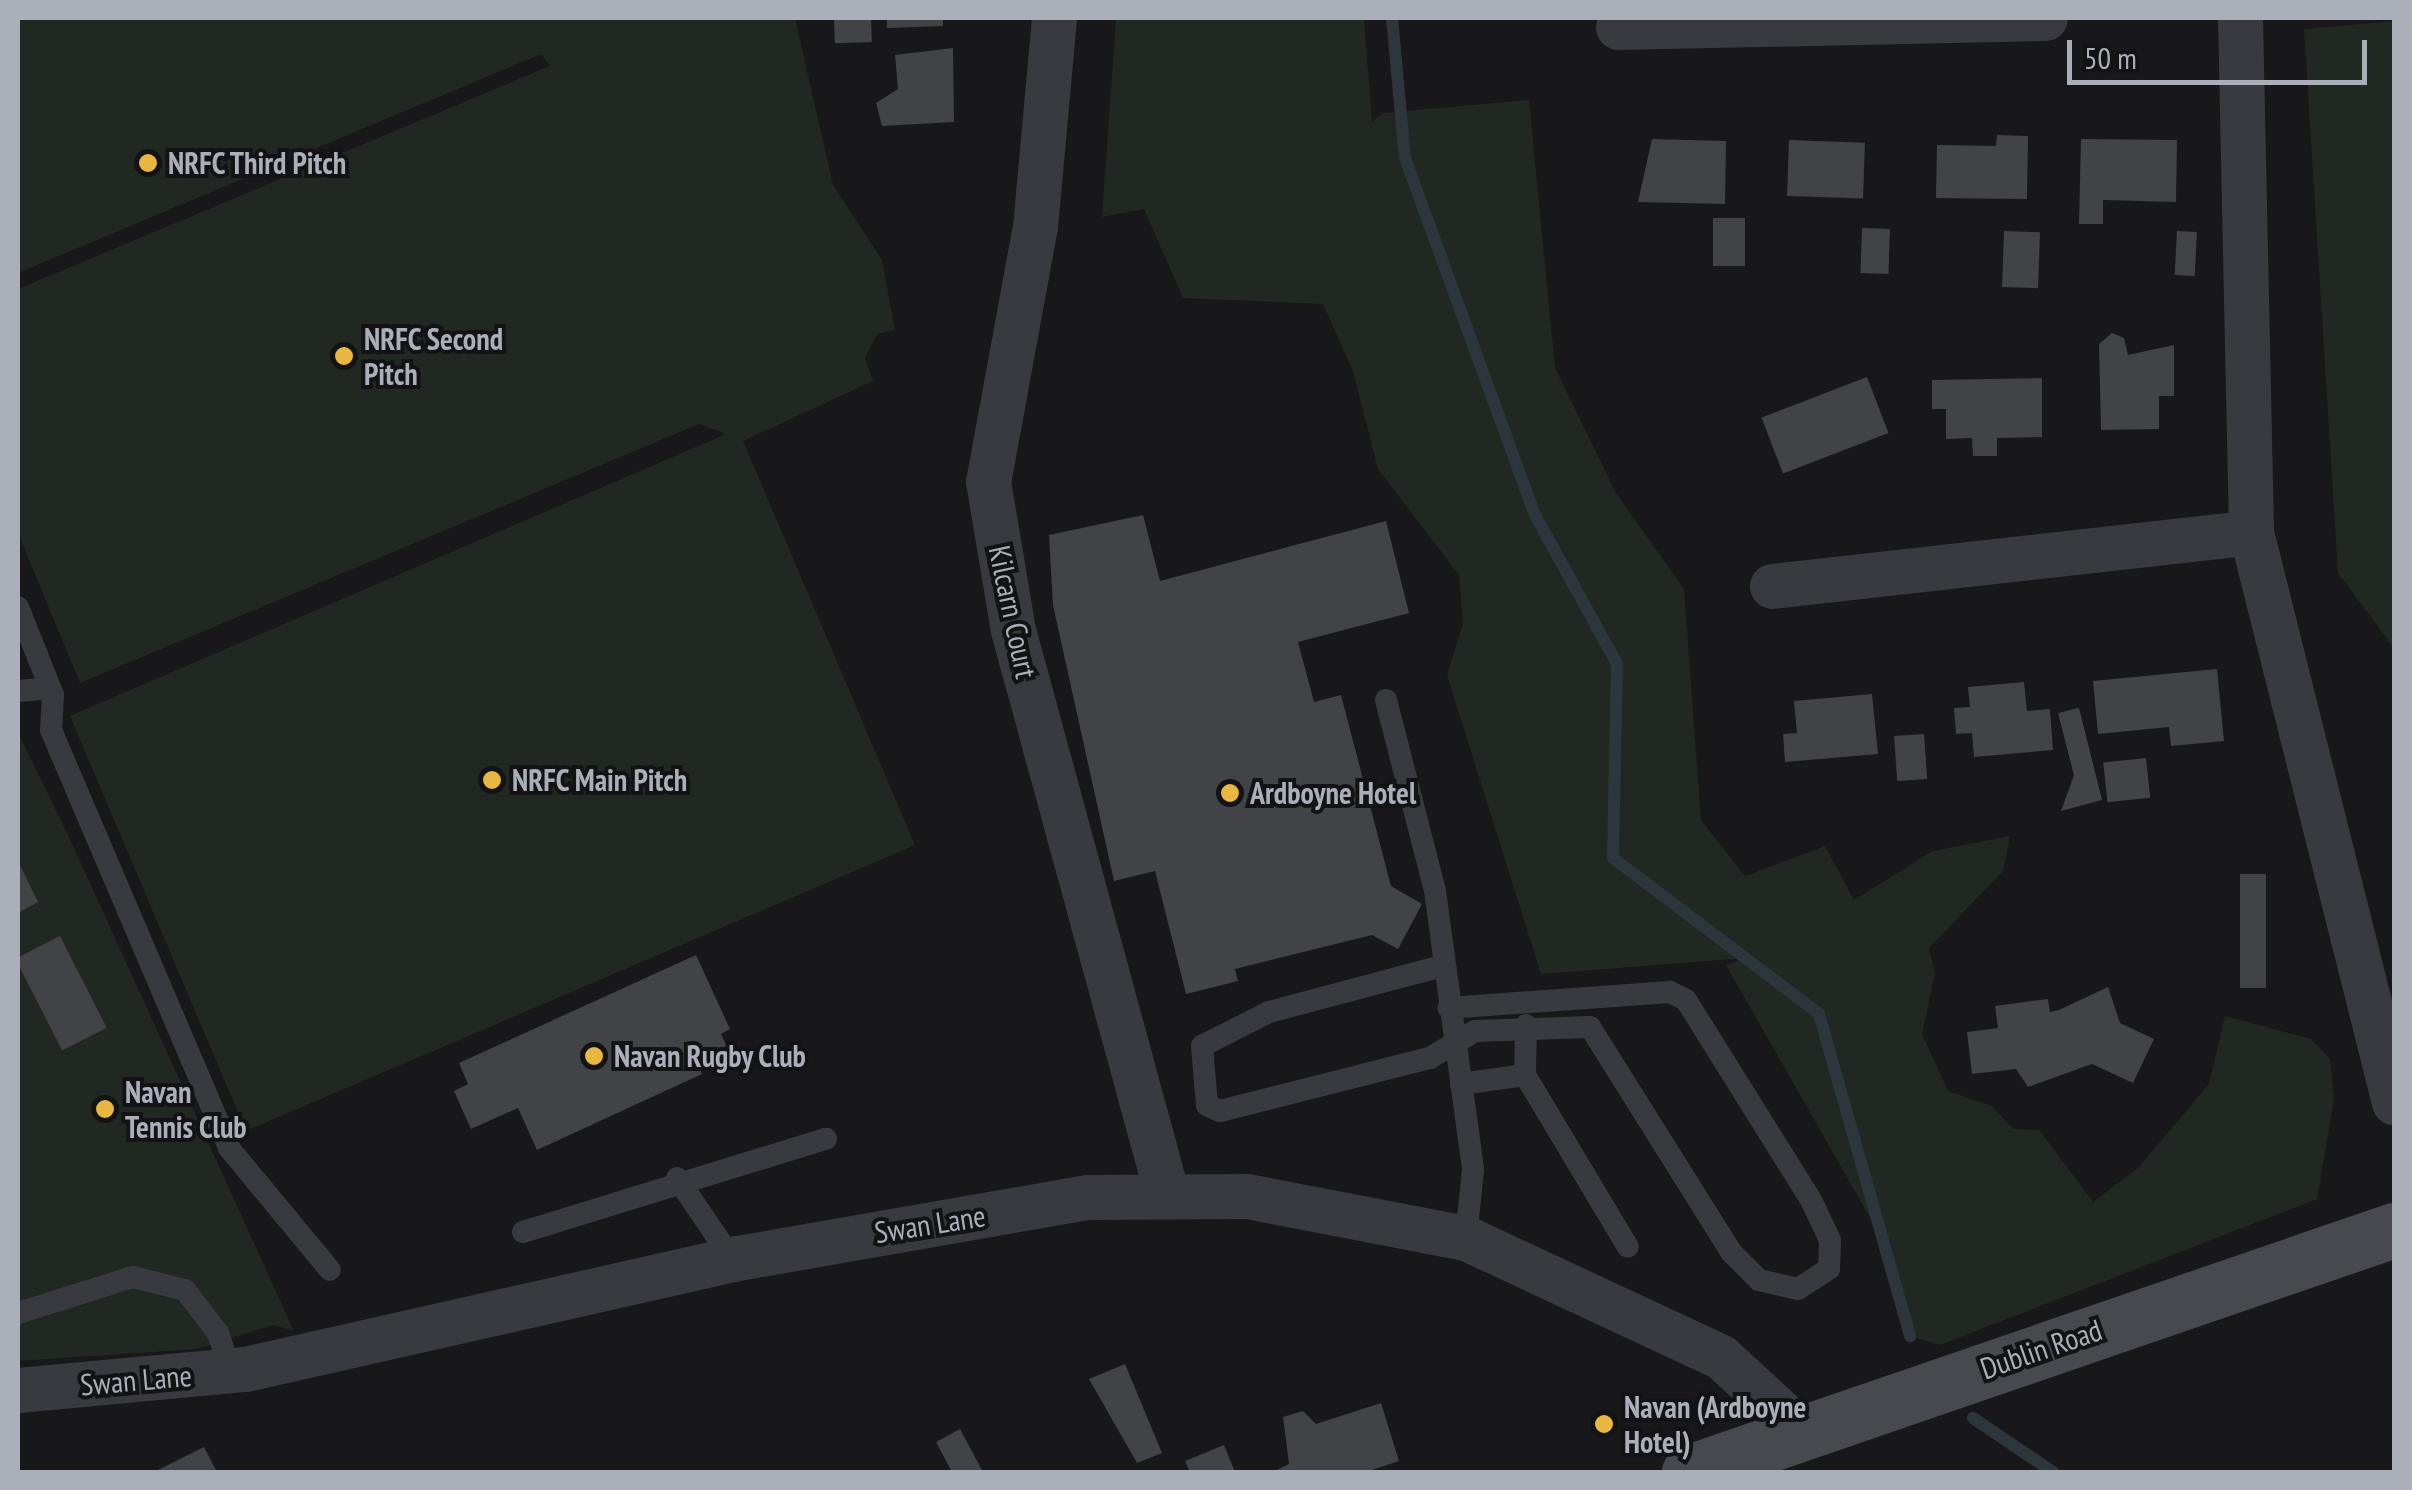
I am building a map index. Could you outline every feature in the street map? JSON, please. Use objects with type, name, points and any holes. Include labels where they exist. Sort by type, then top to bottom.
[{"type":"main road","name":"Dublin Road","points":[[1689,1472],[1798,1428],[2394,1230]]},
{"type":"street","name":"Kilcarn Court","points":[[1054,18],[1035,226],[988,481],[1013,630],[1167,1194]]},
{"type":"street","points":[[1618,26],[2045,18]]},
{"type":"street","points":[[2240,18],[2251,532],[2394,1102]]},
{"type":"street","points":[[1772,586],[2251,532]]},
{"type":"street","name":"Swan Lane","points":[[18,1390],[231,1372],[732,1259],[1088,1197],[1167,1194],[1340,1207],[1466,1238],[1721,1357],[1798,1428]]},
{"type":"lane","points":[[18,606],[50,688],[50,730],[229,1148],[330,1270]]},
{"type":"lane","points":[[18,691],[50,688]]},
{"type":"lane","points":[[1386,700],[1435,891],[1442,966],[1473,1170],[1466,1238]]},
{"type":"lane","points":[[1442,966],[1270,1012],[1202,1046],[1198,1075],[1208,1105],[1220,1111],[1455,1044],[1475,1031],[1526,1026],[1590,1027],[1732,1253],[1760,1280],[1798,1289],[1828,1268],[1830,1240],[1811,1200],[1686,1000],[1670,992],[1449,1008]]},
{"type":"lane","points":[[1526,1026],[1526,1075],[1628,1247]]},
{"type":"lane","points":[[1461,1084],[1526,1075]]},
{"type":"lane","points":[[523,1232],[677,1178],[826,1139]]},
{"type":"lane","points":[[677,1178],[732,1259]]},
{"type":"lane","points":[[18,1314],[133,1277],[184,1290],[218,1333],[231,1372]]},
{"type":"shaded area","points":[[18,18],[795,18],[833,185],[882,260],[895,330],[877,334],[865,358],[873,381],[743,441],[915,845],[246,1131],[70,716],[726,434],[699,424],[80,683],[18,533],[18,289],[550,66],[541,54],[18,273]]},
{"type":"shaded area","points":[[1116,18],[1364,18],[1372,122],[1383,113],[1529,100],[1555,368],[1616,493],[1684,589],[1701,820],[1745,876],[1825,846],[1854,900],[1933,851],[2010,836],[2003,871],[1929,948],[1935,973],[1922,1034],[1948,1091],[1992,1106],[2013,1129],[2039,1130],[2093,1202],[2139,1167],[2209,1084],[2225,1016],[2311,1039],[2330,1059],[2334,1099],[2317,1199],[1940,1345],[1910,1336],[1873,1223],[1726,965],[1745,958],[1541,974],[1447,675],[1463,624],[1459,575],[1378,469],[1353,371],[1323,304],[1183,298],[1144,209],[1102,217]]},
{"type":"shaded area","points":[[2394,21],[2394,648],[2338,573],[2304,29]]},
{"type":"shaded area","name":"Navan Tennis Club","points":[[18,733],[294,1331],[273,1325],[197,1349],[18,1361]]},
{"type":"building","points":[[871,18],[872,42],[835,43],[834,19]]},
{"type":"building","points":[[887,18],[943,18],[943,26],[887,28]]},
{"type":"building","points":[[953,48],[954,122],[882,126],[876,103],[898,89],[895,55]]},
{"type":"building","points":[[1997,135],[2028,136],[2027,199],[1936,198],[1937,145],[1996,146]]},
{"type":"building","points":[[1652,139],[1726,141],[1725,204],[1638,202]]},
{"type":"building","points":[[2081,139],[2177,140],[2176,202],[2103,200],[2103,224],[2079,224]]},
{"type":"building","points":[[1789,140],[1865,143],[1863,199],[1787,196]]},
{"type":"building","points":[[1713,218],[1745,218],[1745,266],[1713,266]]},
{"type":"building","points":[[1862,228],[1890,229],[1888,274],[1860,273]]},
{"type":"building","points":[[2004,231],[2040,232],[2038,288],[2002,287]]},
{"type":"building","points":[[2177,231],[2197,232],[2195,276],[2175,275]]},
{"type":"building","points":[[2112,333],[2124,338],[2128,355],[2174,345],[2174,396],[2159,396],[2159,429],[2101,430],[2099,344]]},
{"type":"building","points":[[1867,377],[1889,433],[1783,474],[1762,417]]},
{"type":"building","points":[[2042,378],[2042,437],[1997,438],[1997,456],[1973,456],[1972,438],[1946,439],[1946,409],[1932,409],[1932,380]]},
{"type":"building","name":"Ardboyne Hotel","points":[[1143,515],[1160,581],[1386,521],[1409,613],[1298,642],[1314,702],[1341,695],[1391,886],[1422,904],[1398,949],[1372,935],[1235,969],[1238,981],[1186,994],[1155,871],[1114,881],[1053,605],[1049,535]]},
{"type":"building","points":[[2217,669],[2224,741],[2171,746],[2169,727],[2098,734],[2093,681]]},
{"type":"building","points":[[2024,682],[2027,711],[2050,709],[2053,750],[1974,757],[1972,733],[1956,734],[1954,708],[1970,707],[1968,687]]},
{"type":"building","points":[[1872,694],[1878,754],[1785,762],[1783,734],[1797,733],[1794,701]]},
{"type":"building","points":[[2079,708],[2102,800],[2061,811],[2074,775],[2058,713]]},
{"type":"building","points":[[1924,734],[1927,779],[1897,781],[1894,736]]},
{"type":"building","points":[[2146,758],[2150,798],[2107,802],[2103,762]]},
{"type":"building","points":[[18,861],[38,902],[18,913]]},
{"type":"building","points":[[2240,874],[2266,874],[2266,988],[2240,988]]},
{"type":"building","points":[[60,936],[107,1028],[62,1050],[18,964],[18,957]]},
{"type":"building","name":"Navan Rugby Club","points":[[696,955],[730,1029],[721,1034],[728,1049],[697,1063],[702,1074],[537,1150],[518,1108],[471,1129],[454,1091],[468,1084],[459,1063]]},
{"type":"building","points":[[2108,987],[2120,1023],[2154,1039],[2133,1083],[2092,1064],[2028,1087],[2016,1069],[1972,1074],[1967,1032],[1998,1028],[1995,1006],[2048,999],[2050,1012]]},
{"type":"building","points":[[1125,1364],[1162,1453],[1137,1463],[1089,1379]]},
{"type":"building","points":[[1381,1403],[1399,1461],[1366,1472],[1273,1472],[1289,1464],[1283,1417],[1303,1411],[1316,1424]]},
{"type":"building","points":[[960,1429],[983,1472],[952,1472],[936,1442]]},
{"type":"building","points":[[1224,1445],[1235,1472],[1190,1472],[1185,1461]]},
{"type":"building","points":[[204,1447],[217,1472],[154,1472]]},
{"type":"waterway","points":[[1392,18],[1405,158],[1534,513],[1617,664],[1613,858],[1819,1014],[1910,1336]]},
{"type":"waterway","points":[[1973,1418],[2053,1472]]},
{"type":"place","name":"NRFC Third Pitch","points":[[148,163]]},
{"type":"place","name":"NRFC Second Pitch","points":[[344,356]]},
{"type":"place","name":"NRFC Main Pitch","points":[[492,780]]},
{"type":"place","name":"Ardboyne Hotel","points":[[1230,793]]},
{"type":"place","name":"Navan Rugby Club","points":[[594,1056]]},
{"type":"place","name":"Navan Tennis Club","points":[[105,1109]]},
{"type":"place","name":"Navan (Ardboyne Hotel)","points":[[1604,1424]]}]
